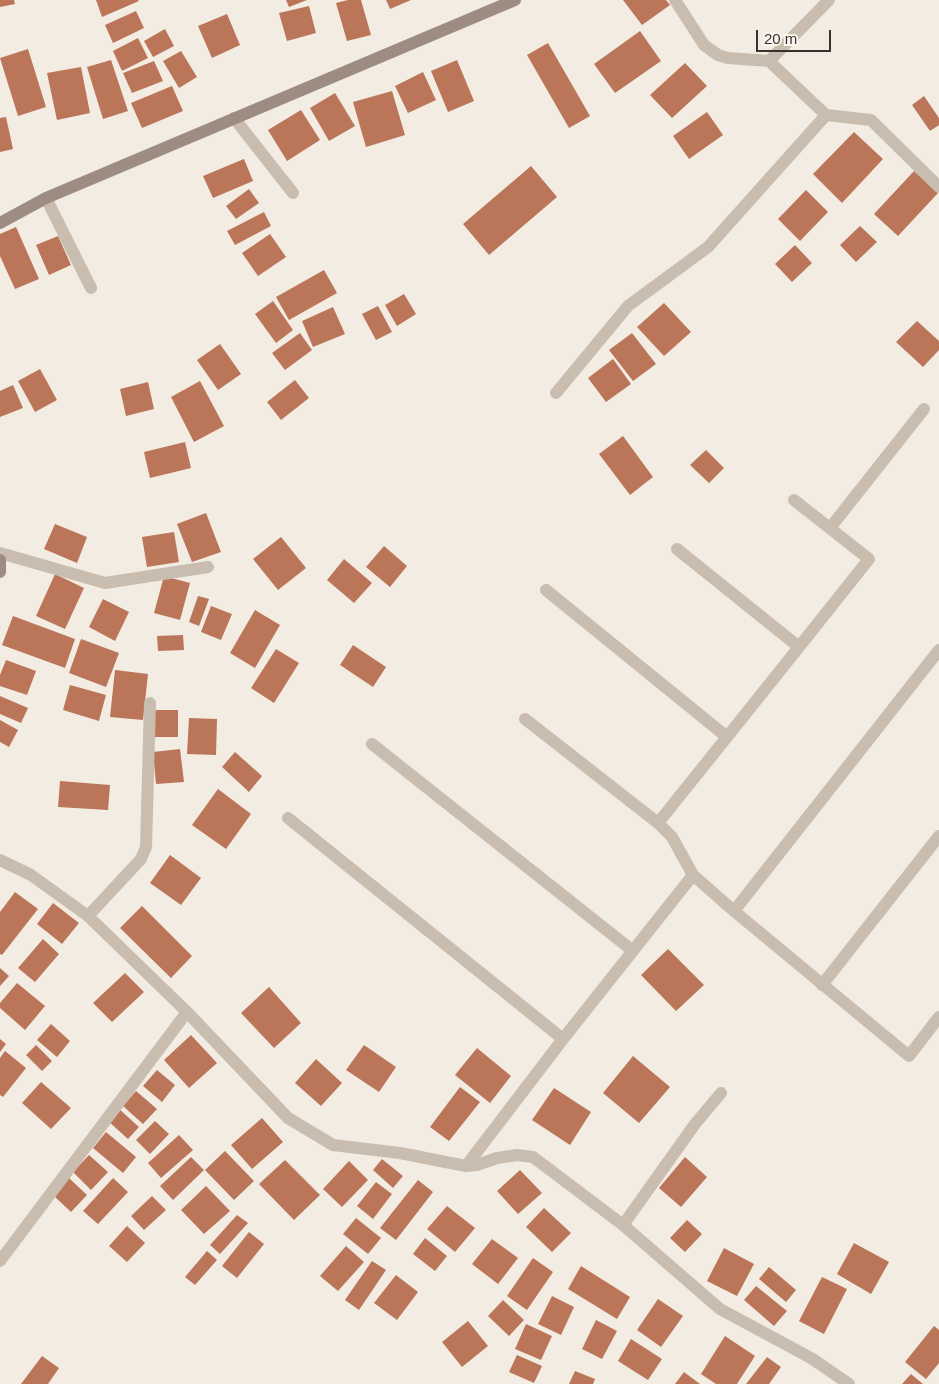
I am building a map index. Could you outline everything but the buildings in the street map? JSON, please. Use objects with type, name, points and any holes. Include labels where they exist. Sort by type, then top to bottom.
[{"type":"street","points":[[0,223],[46,198],[515,0]]},
{"type":"street","points":[[674,0],[704,45],[718,55],[728,58],[769,61],[826,115],[871,120],[939,187]]},
{"type":"street","points":[[769,61],[829,0]]},
{"type":"street","points":[[556,393],[628,306],[708,247],[826,115]]},
{"type":"street","points":[[234,118],[293,193]]},
{"type":"street","points":[[46,198],[91,288]]},
{"type":"street","points":[[830,528],[924,409]]},
{"type":"street","points":[[658,823],[870,559],[794,500]]},
{"type":"street","points":[[677,549],[799,647]]},
{"type":"street","points":[[0,553],[105,583],[208,567]]},
{"type":"street","points":[[0,560],[0,572]]},
{"type":"street","points":[[546,590],[727,737]]},
{"type":"street","points":[[734,911],[939,650]]},
{"type":"street","points":[[88,916],[140,859],[146,847],[150,703]]},
{"type":"street","points":[[525,718],[658,823],[672,837],[693,874],[734,911],[909,1056],[939,1018]]},
{"type":"street","points":[[372,744],[633,950]]},
{"type":"street","points":[[288,818],[563,1038]]},
{"type":"street","points":[[822,985],[939,836]]},
{"type":"street","points":[[0,860],[31,875],[88,916],[187,1012],[288,1118],[333,1145],[400,1152],[466,1166],[517,1155],[533,1157],[623,1225],[720,1309],[811,1358],[849,1384]]},
{"type":"street","points":[[466,1166],[563,1038],[693,874]]},
{"type":"street","points":[[0,1261],[187,1012]]},
{"type":"street","points":[[623,1225],[695,1124],[721,1093]]}]
